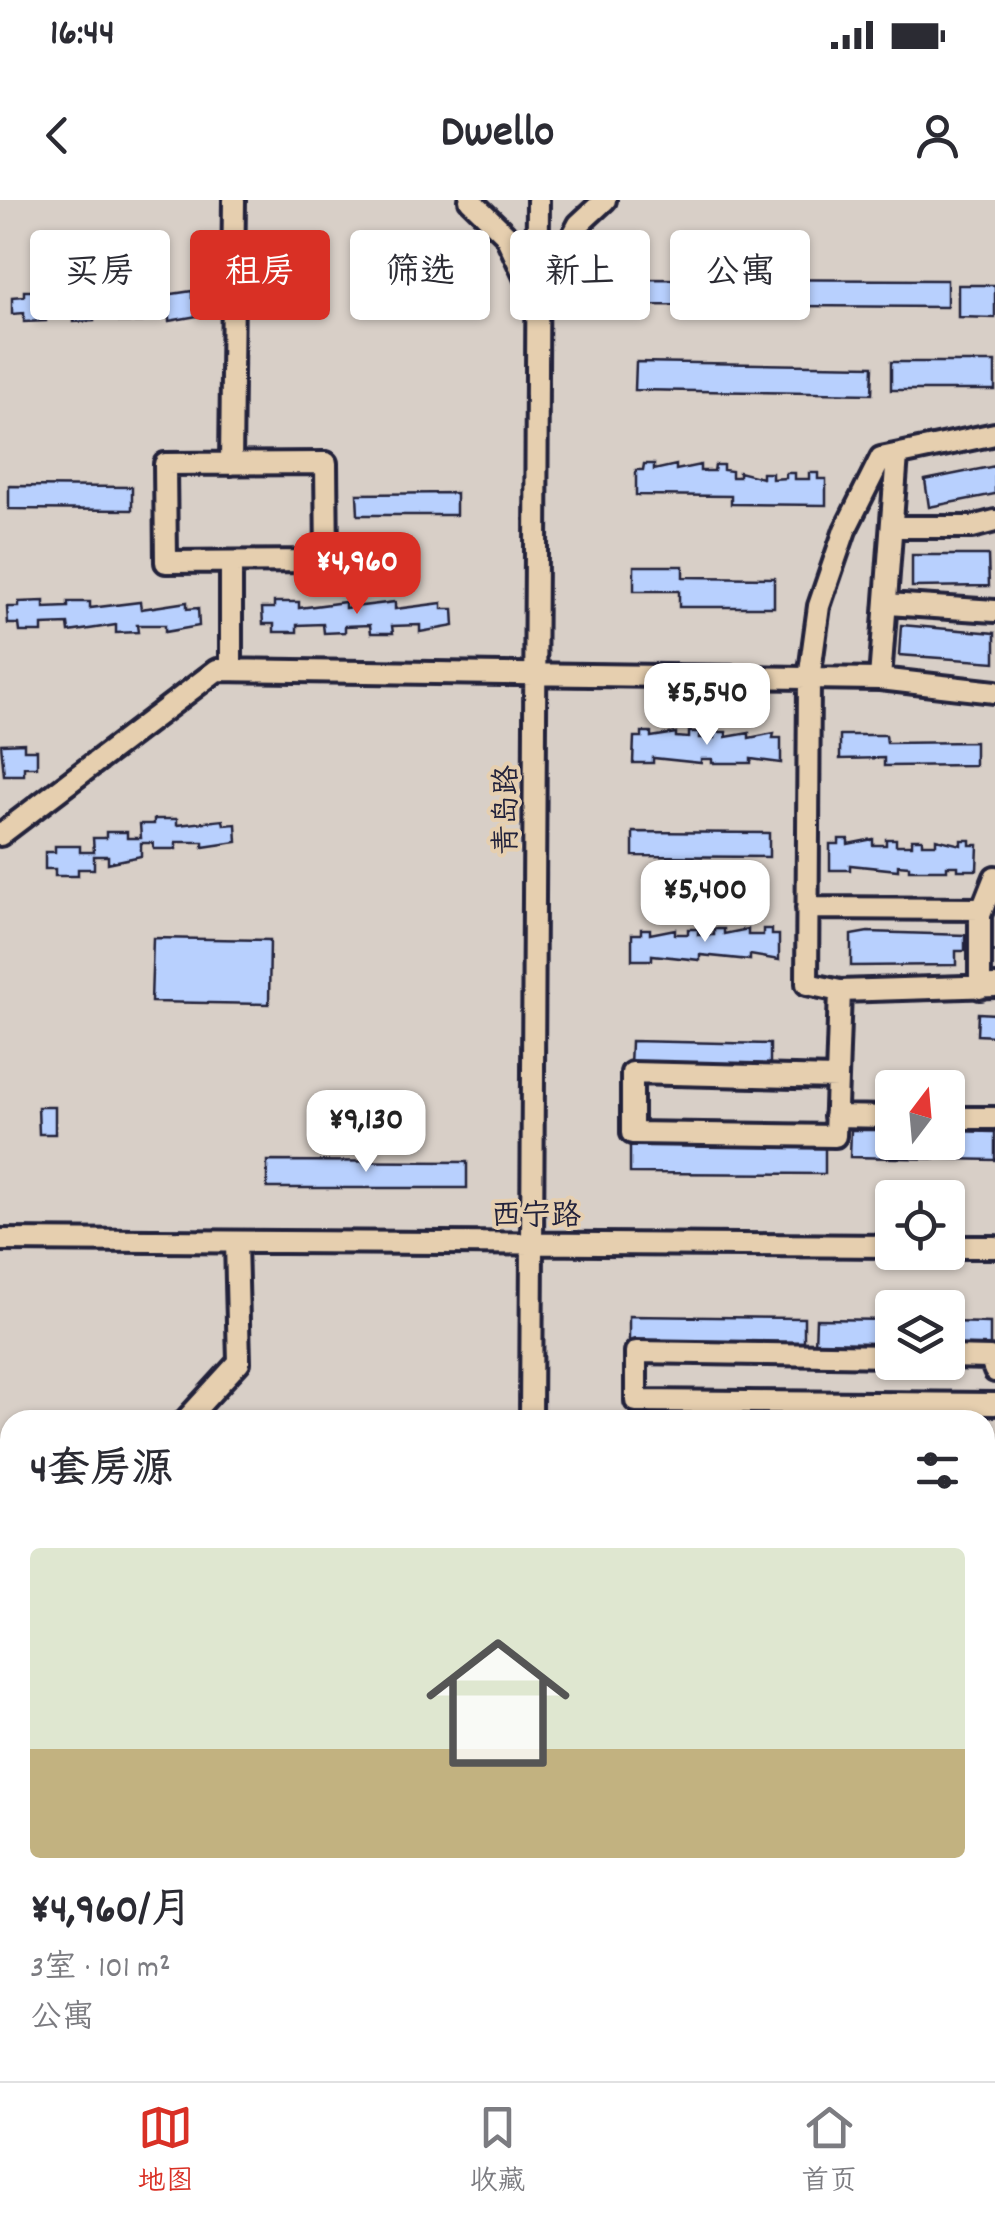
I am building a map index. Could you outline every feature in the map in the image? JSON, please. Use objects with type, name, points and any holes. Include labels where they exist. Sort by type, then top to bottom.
[{"type":"street","points":[[232,464],[234,200]]},
{"type":"street","points":[[470,200],[505,234],[510,245]]},
{"type":"street","name":"青岛路","points":[[538,200],[538,230]]},
{"type":"street","points":[[575,230],[605,200]]},
{"type":"street","name":"青岛路","points":[[530,1410],[538,320]]},
{"type":"street","points":[[995,434],[881,458],[845,530],[819,606],[808,678],[807,984],[840,991],[988,987],[982,908],[995,876]]},
{"type":"street","points":[[880,679],[897,455]]},
{"type":"street","points":[[326,463],[327,561],[232,562],[166,562],[165,464],[326,463]]},
{"type":"street","points":[[892,527],[972,527],[995,521]]},
{"type":"street","points":[[231,670],[232,562]]},
{"type":"street","points":[[888,604],[995,611]]},
{"type":"street","points":[[0,834],[216,670],[880,679],[995,692]]},
{"type":"street","points":[[807,908],[982,908]]},
{"type":"street","points":[[836,1078],[632,1073],[632,1134],[834,1136],[840,991]]},
{"type":"street","points":[[835,1116],[875,1117]]},
{"type":"street","points":[[965,1118],[995,1118]]},
{"type":"street","name":"西宁路","points":[[0,1240],[875,1246]]},
{"type":"street","points":[[195,1410],[239,1362],[236,1242]]},
{"type":"street","points":[[965,1247],[995,1247]]},
{"type":"street","points":[[875,1356],[636,1352],[636,1402],[995,1404]]},
{"type":"street","points":[[965,1357],[990,1358],[995,1371]]},
{"type":"building","points":[[650,279],[670,279],[670,305],[650,305]]},
{"type":"building","points":[[810,280],[947,280],[947,307],[810,306]]},
{"type":"building","points":[[958,285],[995,285],[995,318],[958,317]]},
{"type":"building","points":[[24,291],[30,291],[30,320],[46,321],[24,322],[24,313],[12,314],[12,297],[24,296]]},
{"type":"building","points":[[190,291],[190,317],[169,321],[170,294]]},
{"type":"building","points":[[636,362],[873,366],[872,394],[635,390]]},
{"type":"building","points":[[891,362],[995,362],[995,390],[891,390]]},
{"type":"building","points":[[644,464],[654,464],[654,470],[700,465],[700,471],[714,471],[715,465],[723,465],[723,470],[732,471],[732,477],[739,477],[739,472],[762,478],[762,473],[772,473],[772,479],[795,473],[795,479],[809,479],[809,473],[818,473],[818,479],[826,479],[826,505],[731,504],[731,496],[636,495],[636,470],[643,470]]},
{"type":"building","points":[[995,466],[995,494],[929,507],[925,480]]},
{"type":"building","points":[[9,486],[132,487],[132,510],[9,509]]},
{"type":"building","points":[[456,493],[456,515],[358,515],[357,494]]},
{"type":"building","points":[[912,555],[988,555],[989,586],[912,587]]},
{"type":"building","points":[[634,566],[683,566],[683,577],[774,578],[774,607],[679,607],[679,591],[634,591]]},
{"type":"building","points":[[44,601],[44,608],[68,607],[68,602],[90,602],[90,608],[140,602],[141,609],[187,602],[187,609],[198,608],[199,626],[165,632],[165,625],[137,625],[138,632],[116,633],[116,625],[69,632],[68,624],[42,625],[42,632],[20,632],[19,624],[8,624],[7,607],[19,607],[19,602]]},
{"type":"building","points":[[274,602],[299,602],[299,608],[345,602],[345,608],[395,602],[395,609],[442,603],[442,609],[453,609],[454,626],[420,632],[420,625],[392,626],[393,633],[371,633],[370,625],[345,626],[345,632],[324,633],[323,624],[297,625],[297,632],[274,632],[274,624],[263,624],[262,608],[274,608]]},
{"type":"building","points":[[901,625],[995,633],[995,662],[899,655]]},
{"type":"building","points":[[642,732],[651,732],[651,737],[676,733],[676,737],[689,738],[689,732],[699,732],[699,738],[715,738],[715,732],[726,732],[726,737],[749,733],[749,738],[774,733],[773,738],[781,738],[781,763],[751,759],[751,763],[712,763],[712,759],[701,759],[701,763],[653,758],[653,763],[633,763],[634,737],[642,737]]},
{"type":"building","points":[[840,735],[886,735],[887,743],[975,742],[975,765],[884,766],[884,758],[840,759]]},
{"type":"building","points":[[24,743],[24,750],[37,750],[37,767],[24,767],[24,775],[4,775],[1,744]]},
{"type":"building","points":[[154,819],[177,819],[177,825],[223,820],[224,825],[236,824],[237,842],[203,847],[203,842],[176,842],[176,849],[154,849],[153,843],[141,843],[141,856],[108,863],[108,856],[94,856],[94,869],[78,869],[78,876],[55,876],[55,869],[45,869],[45,852],[55,852],[55,846],[80,846],[80,852],[94,852],[93,838],[106,838],[106,832],[127,832],[127,838],[141,838],[140,824],[154,824]]},
{"type":"building","points":[[633,832],[769,833],[769,857],[633,856]]},
{"type":"building","points":[[839,839],[848,839],[848,844],[873,839],[873,845],[886,845],[886,839],[896,839],[896,845],[912,845],[912,839],[922,839],[922,844],[936,844],[936,839],[961,845],[961,840],[970,840],[970,845],[978,845],[977,870],[958,870],[958,866],[947,866],[947,870],[909,870],[909,866],[898,865],[898,870],[850,865],[850,870],[830,870],[830,844],[839,844]]},
{"type":"building","points":[[641,929],[650,929],[650,934],[675,929],[675,934],[688,934],[688,929],[698,929],[698,935],[714,935],[714,929],[724,929],[724,934],[748,929],[748,935],[763,935],[763,929],[772,929],[772,935],[779,935],[779,960],[750,955],[750,960],[700,955],[700,960],[652,955],[652,960],[632,960],[632,934],[641,934]]},
{"type":"building","points":[[851,935],[965,935],[965,951],[956,951],[956,965],[851,966]]},
{"type":"building","points":[[153,938],[270,940],[269,1004],[151,1002]]},
{"type":"building","points":[[978,1013],[995,1014],[995,1036],[977,1035]]},
{"type":"building","points":[[631,1041],[770,1044],[770,1070],[630,1067]]},
{"type":"building","points":[[38,1107],[55,1107],[55,1134],[39,1134]]},
{"type":"building","points":[[851,1130],[875,1130],[875,1158],[850,1157]]},
{"type":"building","points":[[965,1131],[995,1132],[995,1160],[965,1159]]},
{"type":"building","points":[[630,1145],[825,1147],[825,1174],[630,1173]]},
{"type":"building","points":[[267,1161],[467,1162],[467,1188],[267,1188]]},
{"type":"building","points":[[629,1316],[804,1318],[804,1346],[629,1343]]},
{"type":"building","points":[[816,1319],[875,1320],[875,1349],[815,1347]]},
{"type":"building","points":[[965,1322],[990,1323],[990,1350],[965,1350]]}]
